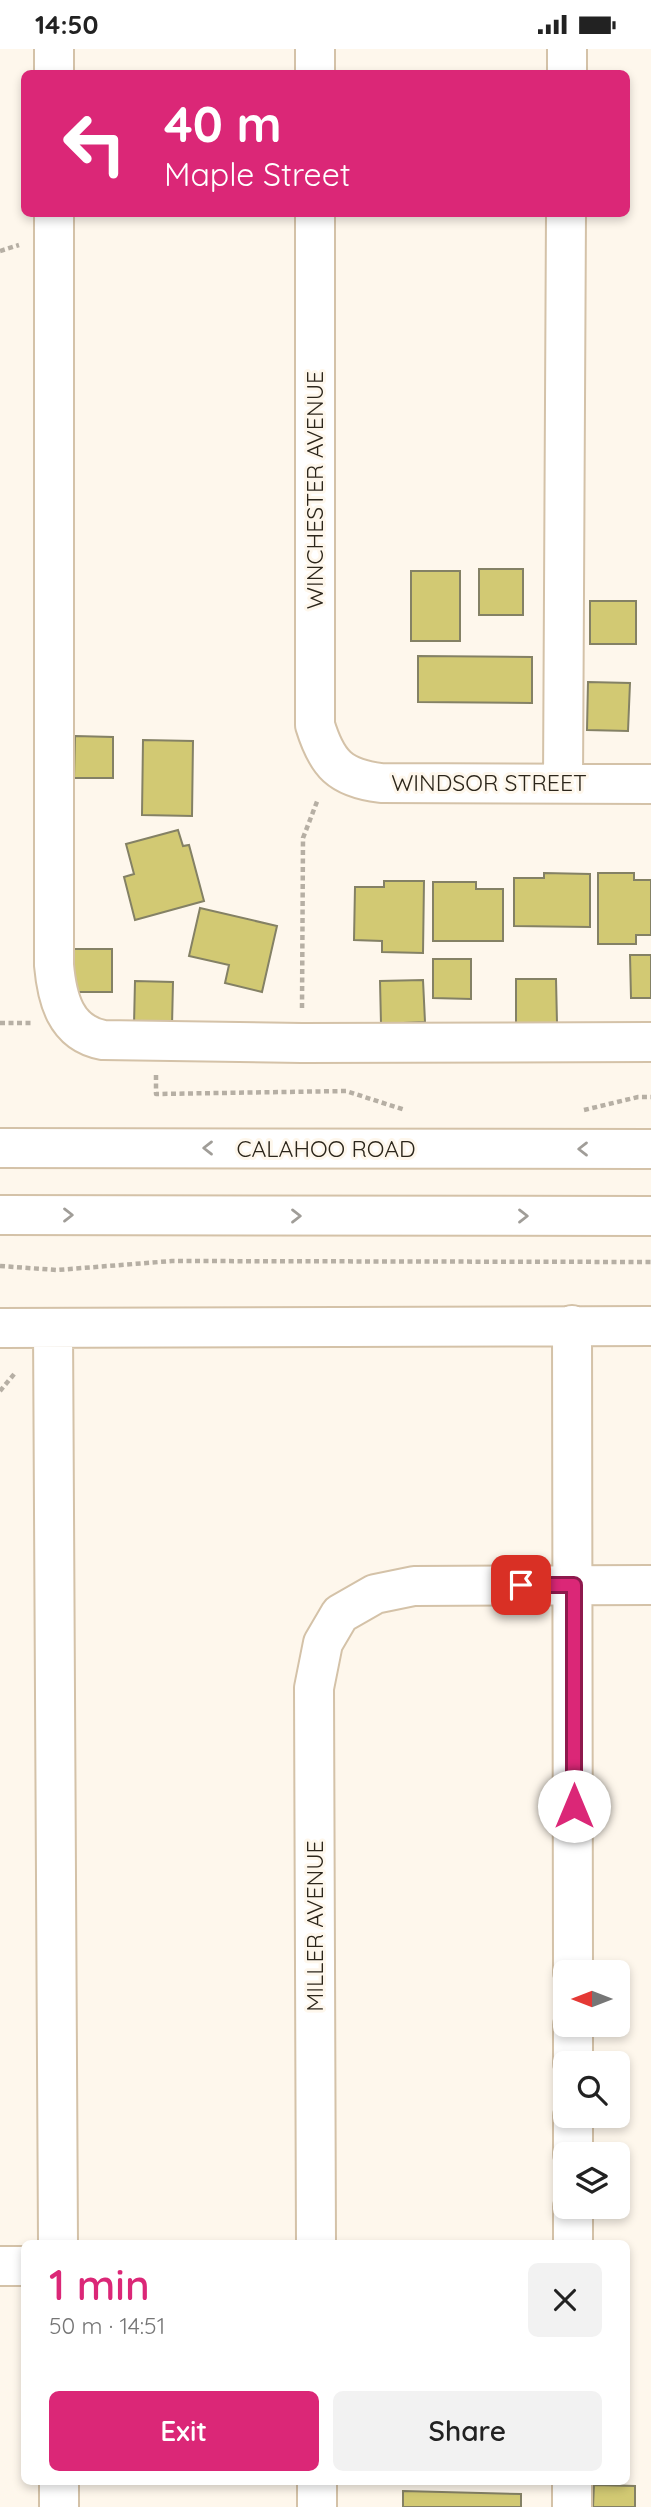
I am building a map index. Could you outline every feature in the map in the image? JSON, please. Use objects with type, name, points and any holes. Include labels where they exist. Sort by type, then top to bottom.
[{"type":"street","points":[[54,49],[54,70]]},
{"type":"street","points":[[315,49],[315,70]]},
{"type":"street","points":[[567,49],[567,70]]},
{"type":"street","points":[[54,217],[54,965],[61,1006],[67,1019],[90,1038],[103,1040],[302,1043],[651,1042]]},
{"type":"street","name":"WINCHESTER AVENUE","points":[[315,217],[315,725],[321,745],[333,762]]},
{"type":"street","points":[[563,783],[566,217]]},
{"type":"street","name":"WINDSOR STREET","points":[[333,762],[346,775],[361,781],[381,783],[651,784]]},
{"type":"street","name":"CALAHOO ROAD","points":[[0,1148],[651,1149]]},
{"type":"street","points":[[0,1215],[651,1216]]},
{"type":"street","points":[[572,1325],[573,1960]]},
{"type":"street","points":[[0,1328],[651,1326]]},
{"type":"street","points":[[53,1328],[58,2240]]},
{"type":"street","points":[[574,1585],[651,1585]]},
{"type":"street","name":"MILLER AVENUE","points":[[316,2240],[314,1688],[323,1643],[340,1614],[375,1594],[414,1586],[574,1585]]},
{"type":"street","points":[[573,2219],[573,2240]]},
{"type":"street","points":[[0,2266],[21,2266]]},
{"type":"street","points":[[58,2485],[58,2507]]},
{"type":"street","points":[[317,2485],[317,2507]]},
{"type":"street","points":[[572,2485],[572,2507]]},
{"type":"path","points":[[302,1043],[303,838],[333,762]]},
{"type":"path","points":[[156,1094],[346,1091],[407,1111]]},
{"type":"path","points":[[571,1111],[638,1097],[651,1097]]},
{"type":"path","points":[[0,1266],[57,1270],[172,1261],[651,1262]]},
{"type":"building","points":[[479,569],[523,569],[523,615],[479,615]]},
{"type":"building","points":[[411,571],[460,571],[460,641],[411,641]]},
{"type":"building","points":[[590,601],[636,601],[636,644],[590,644]]},
{"type":"building","points":[[418,656],[532,657],[532,703],[418,702]]},
{"type":"building","points":[[588,682],[630,683],[628,731],[587,730]]},
{"type":"building","points":[[75,736],[113,737],[113,778],[74,778]]},
{"type":"building","points":[[143,740],[193,741],[192,816],[142,815]]},
{"type":"building","points":[[178,830],[183,846],[189,845],[204,901],[135,920],[124,877],[134,874],[126,844]]},
{"type":"building","points":[[544,873],[590,874],[590,927],[514,926],[514,878],[544,878]]},
{"type":"building","points":[[598,873],[634,873],[634,880],[651,880],[651,935],[636,935],[636,944],[598,944]]},
{"type":"building","points":[[384,881],[424,881],[423,953],[382,952],[382,941],[354,940],[355,887],[384,887]]},
{"type":"building","points":[[433,882],[476,882],[476,889],[503,889],[503,941],[433,941]]},
{"type":"building","points":[[200,908],[277,926],[262,992],[225,983],[229,965],[189,956]]},
{"type":"building","points":[[72,949],[112,949],[112,992],[72,992]]},
{"type":"building","points":[[630,955],[651,955],[651,998],[631,998]]},
{"type":"building","points":[[433,959],[471,959],[471,999],[433,998]]},
{"type":"building","points":[[516,979],[556,979],[557,1023],[516,1023]]},
{"type":"building","points":[[423,980],[425,1022],[381,1024],[380,981]]},
{"type":"building","points":[[135,981],[173,982],[172,1026],[134,1025]]},
{"type":"building","points":[[594,2485],[635,2486],[635,2507],[593,2507]]},
{"type":"building","points":[[403,2491],[521,2494],[521,2507],[403,2507]]},
{"type":"route","points":[[521,1585],[574,1585],[574,1806]]}]
